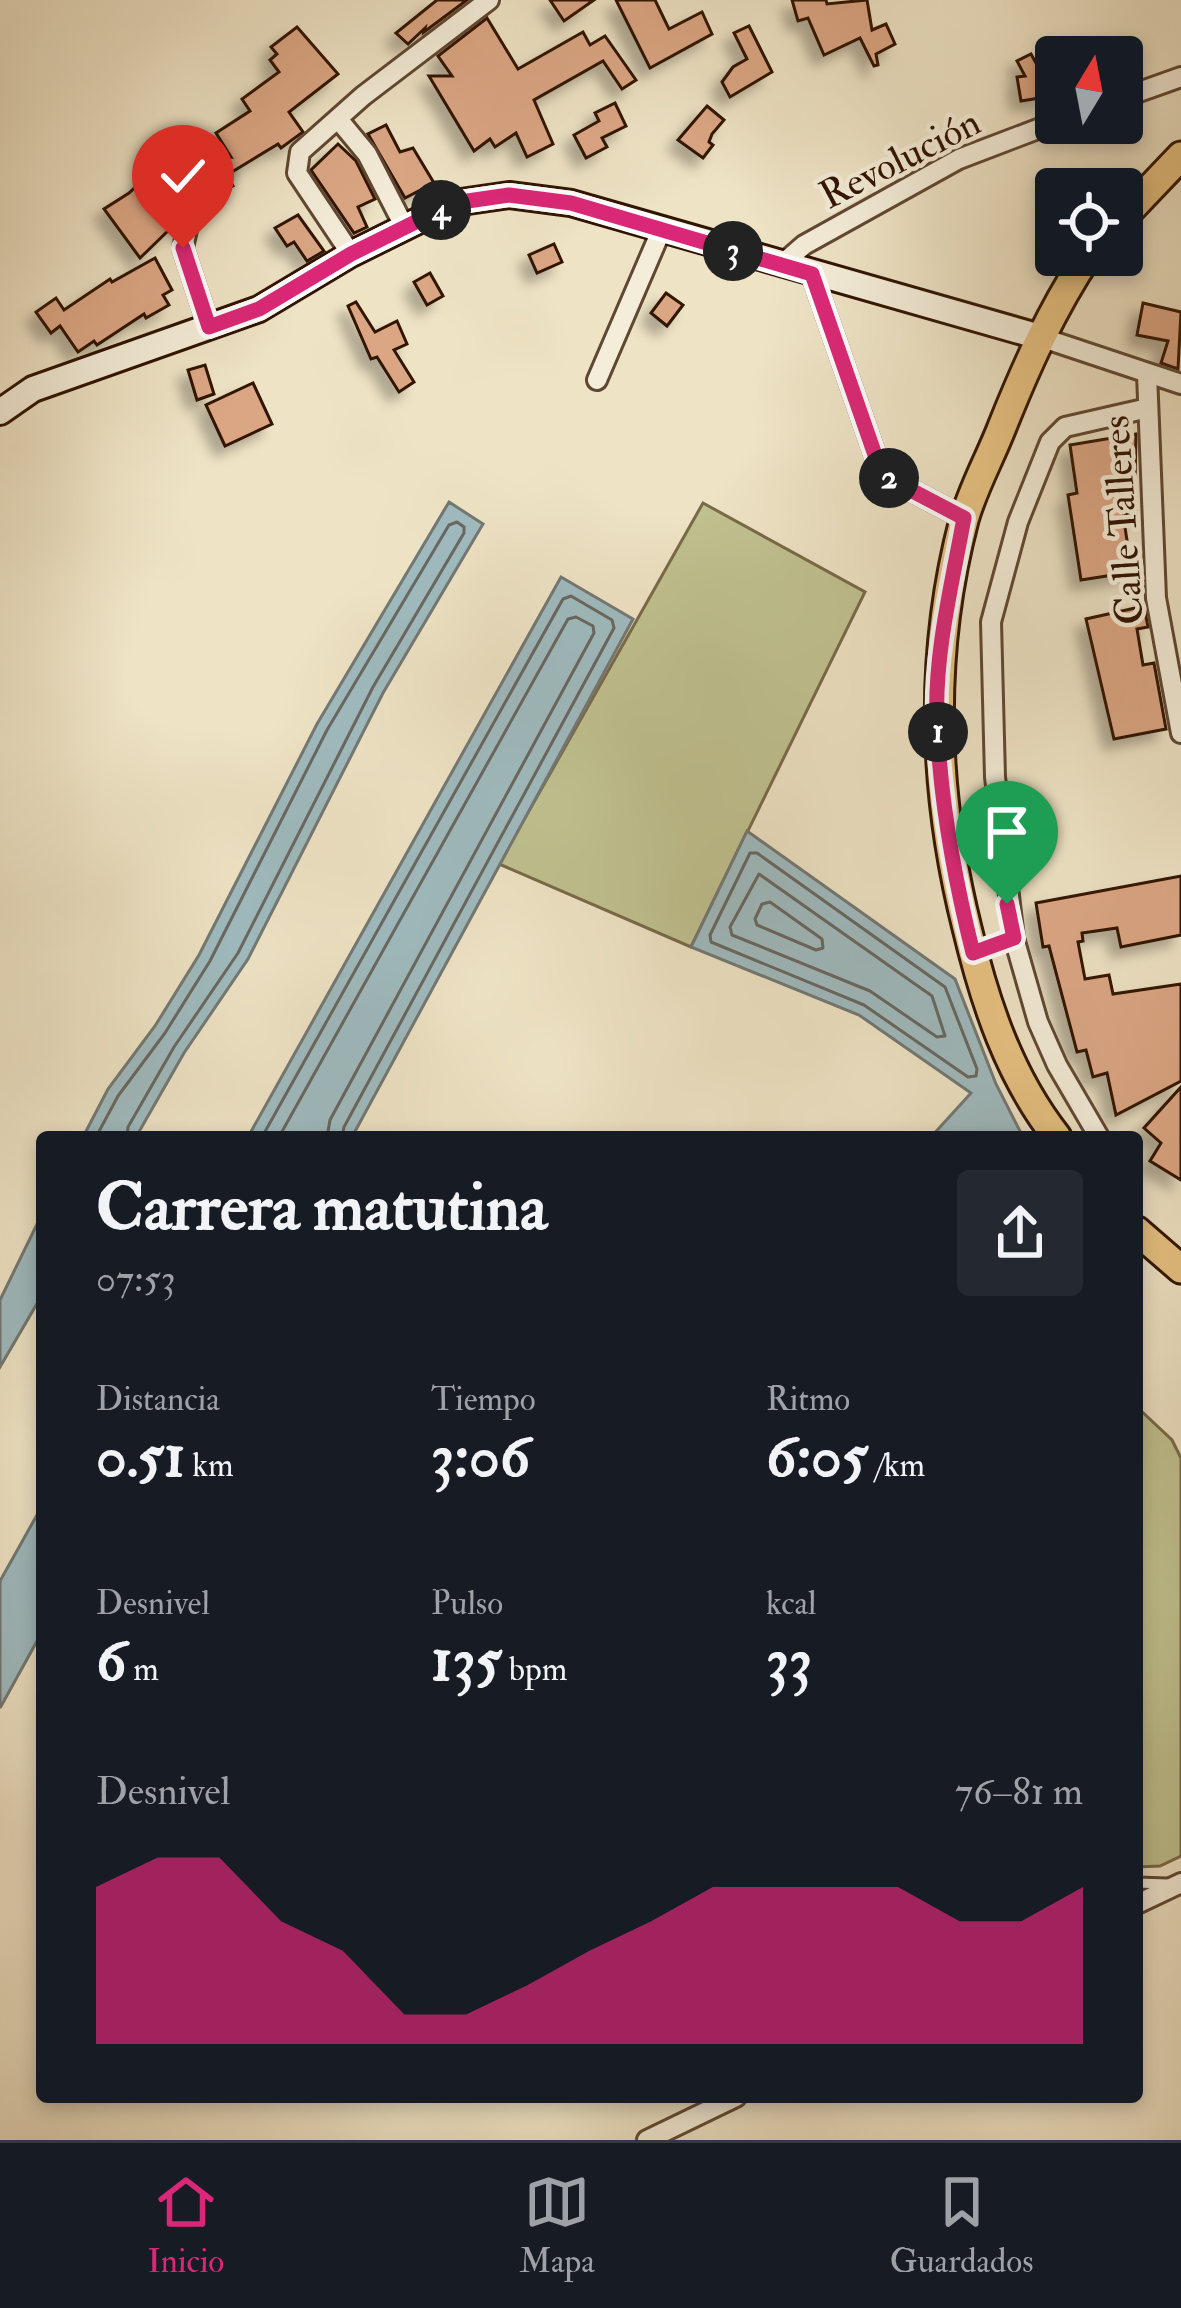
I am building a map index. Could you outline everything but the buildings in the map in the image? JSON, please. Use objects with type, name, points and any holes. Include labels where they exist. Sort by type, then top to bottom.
[{"type":"main road","points":[[1143,196],[1181,156]]},
{"type":"main road","points":[[0,412],[33,389],[259,309],[351,254],[454,203],[509,195],[571,203],[1040,337]]},
{"type":"main road","points":[[1053,1131],[1023,1091],[973,953],[948,851],[936,718],[947,611],[964,518],[1040,337],[1076,276]]},
{"type":"main road","points":[[1143,1236],[1181,1270]]},
{"type":"street","points":[[351,254],[297,173],[300,152],[489,0]]},
{"type":"street","points":[[1143,91],[1181,77]]},
{"type":"street","points":[[338,119],[367,154],[405,228]]},
{"type":"street","name":"Revolución","points":[[781,265],[804,245],[959,159],[1035,130]]},
{"type":"street","points":[[169,166],[193,202],[183,248],[209,327]]},
{"type":"street","points":[[597,380],[661,231]]},
{"type":"street","points":[[812,274],[882,475],[964,518]]},
{"type":"street","points":[[1040,337],[1181,384]]},
{"type":"street","name":"Calle Talleres","points":[[1147,374],[1156,598],[1181,733]]},
{"type":"street","points":[[1096,1131],[1047,1044],[1014,938],[995,776],[991,622],[1018,522],[1050,442],[1065,427],[1148,408]]},
{"type":"street","points":[[973,953],[1014,938]]},
{"type":"street","points":[[1143,1901],[1180,1883]]},
{"type":"street","points":[[646,2140],[723,2103]]},
{"type":"lane","points":[[1143,1883],[1180,1883]]},
{"type":"green space","points":[[703,503],[865,592],[691,947],[499,864]]},
{"type":"green space","points":[[1143,1413],[1172,1440],[1181,1458],[1181,1856],[1160,1866],[1143,1867]]},
{"type":"water","points":[[449,502],[483,524],[383,693],[248,959],[184,1053],[139,1131],[86,1131],[108,1089],[199,955],[317,724]]},
{"type":"water","points":[[561,577],[633,619],[355,1131],[251,1131]]},
{"type":"water","points":[[747,831],[955,979],[1020,1131],[936,1131],[971,1093],[859,1015],[691,947]]},
{"type":"water","points":[[36,1226],[36,1305],[0,1367],[0,1300]]},
{"type":"water","points":[[36,1517],[36,1643],[0,1708],[0,1581]]},
{"type":"route","points":[[183,248],[209,327],[259,309],[351,254],[454,203],[509,195],[571,203],[812,274],[882,475],[964,518],[947,611],[936,718],[948,851],[973,953],[1014,938],[1007,904]]}]
